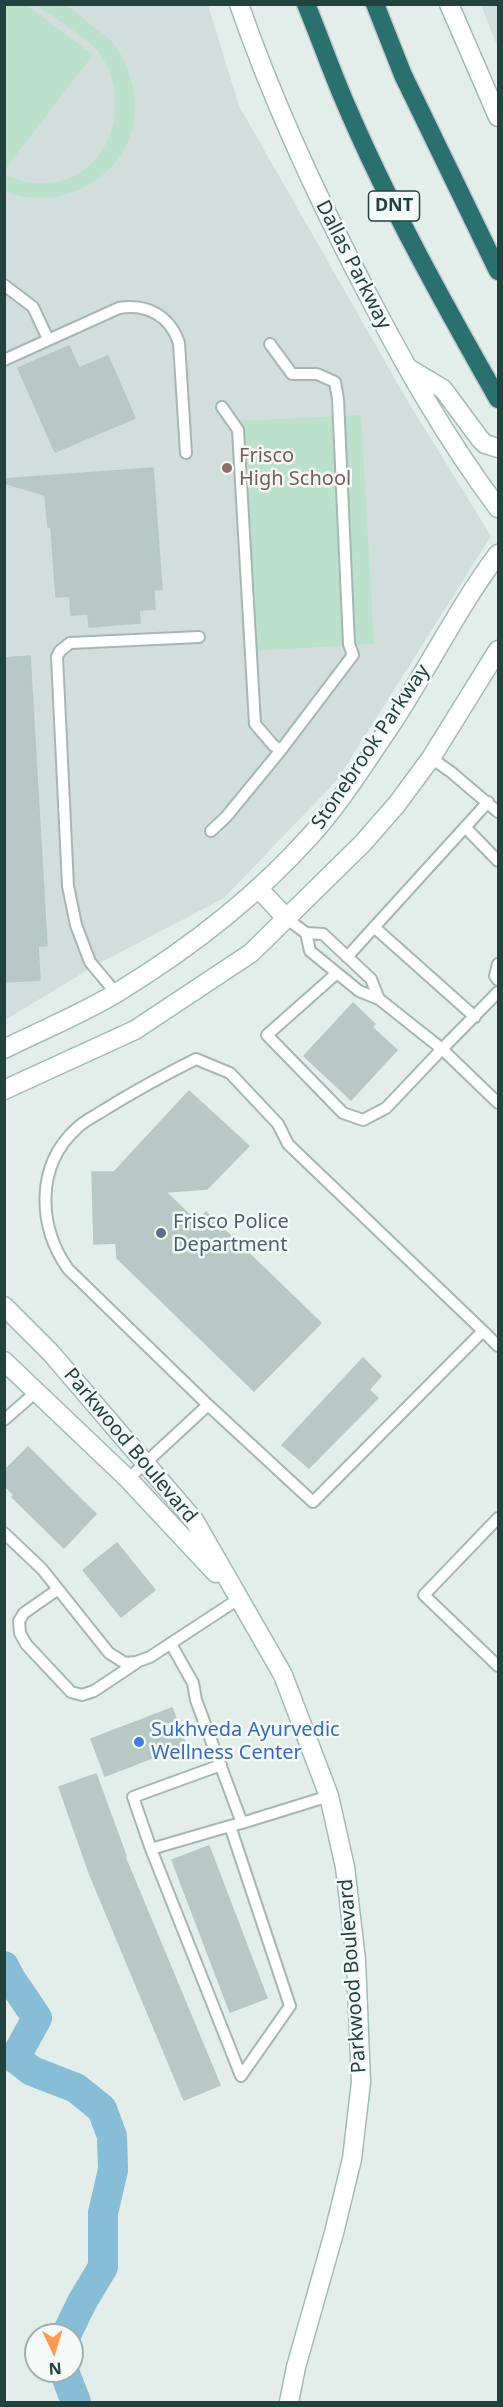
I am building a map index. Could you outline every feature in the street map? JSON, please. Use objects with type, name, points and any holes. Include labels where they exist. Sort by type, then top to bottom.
[{"type":"highway","name":"DNT","points":[[306,4],[347,107],[397,212],[449,313],[498,399]]},
{"type":"highway","points":[[375,4],[404,75],[498,271]]},
{"type":"main road","name":"Dallas Parkway","points":[[239,4],[261,67],[326,214],[404,365],[471,471],[498,508]]},
{"type":"main road","points":[[449,4],[498,117]]},
{"type":"main road","points":[[404,365],[443,389],[480,439],[485,444],[498,448]]},
{"type":"main road","name":"Stonebrook Parkway","points":[[4,1049],[116,993],[185,949],[258,888],[313,833],[389,728],[477,582],[498,554]]},
{"type":"main road","points":[[4,1090],[135,1030],[250,953],[363,843],[396,804],[431,758],[498,650]]},
{"type":"main road","points":[[258,888],[287,919]]},
{"type":"main road","name":"Parkwood Boulevard","points":[[4,1306],[51,1353],[146,1461],[194,1520],[283,1675],[329,1796],[345,1867],[356,1959],[360,2082],[352,2159],[334,2233],[296,2367],[289,2403]]},
{"type":"main road","name":"Parkwood Boulevard","points":[[4,1361],[128,1479],[240,1598]]},
{"type":"lane","points":[[4,285],[33,308],[48,339]]},
{"type":"lane","points":[[4,360],[126,307],[148,309],[167,321],[179,343],[186,453]]},
{"type":"lane","points":[[211,831],[226,817],[281,750],[352,655],[349,644],[338,399],[335,382],[317,374],[292,374],[270,345]]},
{"type":"lane","points":[[222,407],[238,430],[255,724],[274,746],[281,750]]},
{"type":"lane","points":[[116,993],[90,962],[71,906],[68,886],[57,657],[60,651],[70,643],[199,637]]},
{"type":"lane","points":[[431,758],[498,812]]},
{"type":"lane","points":[[347,957],[488,802]]},
{"type":"lane","points":[[465,827],[498,861]]},
{"type":"lane","points":[[287,919],[306,933],[323,934],[371,979],[379,999]]},
{"type":"lane","points":[[374,927],[474,1017]]},
{"type":"lane","points":[[306,933],[310,951],[359,991],[379,999],[442,1048],[498,1102]]},
{"type":"lane","points":[[498,964],[495,976],[498,980]]},
{"type":"lane","points":[[337,973],[267,1035],[343,1113],[363,1120],[386,1108],[498,992]]},
{"type":"lane","points":[[483,1331],[313,1502],[208,1405],[68,1269],[51,1239],[45,1207],[46,1186],[52,1164],[63,1144],[78,1127],[121,1099],[196,1059],[230,1073],[278,1124],[288,1144],[483,1331],[498,1346]]},
{"type":"lane","points":[[4,1420],[36,1392]]},
{"type":"lane","points":[[128,1479],[208,1405]]},
{"type":"lane","points":[[498,1518],[424,1595],[498,1666]]},
{"type":"lane","points":[[4,1533],[42,1569],[109,1653],[125,1663],[150,1657],[240,1598]]},
{"type":"lane","points":[[57,1590],[24,1613],[19,1621],[20,1633],[26,1644],[71,1692],[82,1695],[94,1691],[136,1662]]},
{"type":"lane","points":[[171,1644],[193,1683],[196,1700],[242,1823]]},
{"type":"lane","points":[[221,1765],[133,1797],[151,1850],[241,2076],[290,2006],[230,1826]]},
{"type":"lane","points":[[151,1850],[329,1796]]},
{"type":"shaded area","name":"Frisco High School","points":[[4,5],[208,5],[239,106],[407,400],[491,536],[337,780],[224,898],[96,965],[5,1020]]},
{"type":"shaded area","points":[[481,5],[498,5],[498,48]]},
{"type":"green space","points":[[63,4],[67,6],[114,44],[128,69],[135,108],[131,134],[120,156],[103,175],[82,188],[58,196],[32,198],[5,192],[5,175],[35,183],[60,181],[81,172],[97,158],[108,139],[114,118],[115,95],[109,72],[98,51],[36,5]]},
{"type":"green space","points":[[4,5],[27,5],[93,55],[5,169]]},
{"type":"green space","points":[[361,415],[374,644],[250,651],[237,421]]},
{"type":"building","points":[[69,346],[79,368],[108,356],[135,418],[55,452],[18,368]]},
{"type":"building","points":[[153,468],[162,589],[154,590],[155,609],[139,610],[140,623],[89,627],[88,614],[71,615],[70,596],[56,597],[51,527],[48,527],[45,495],[4,483],[4,479]]},
{"type":"building","points":[[30,656],[47,946],[38,946],[40,980],[4,982],[4,658]]},
{"type":"building","points":[[353,1003],[375,1024],[372,1027],[397,1050],[351,1100],[304,1056]]},
{"type":"building","name":"Frisco Police Department","points":[[189,1091],[249,1146],[207,1189],[166,1192],[197,1222],[206,1212],[321,1323],[254,1391],[117,1258],[116,1243],[94,1244],[92,1172],[114,1172]]},
{"type":"building","points":[[363,1358],[381,1376],[369,1390],[378,1398],[309,1468],[282,1445]]},
{"type":"building","points":[[28,1447],[96,1514],[64,1548],[12,1497],[14,1495],[4,1485],[4,1471]]},
{"type":"building","points":[[117,1543],[155,1590],[121,1617],[83,1570]]},
{"type":"building","name":"Sukhveda Ayurvedic Wellness Center","points":[[172,1708],[186,1745],[105,1776],[91,1739]]},
{"type":"building","points":[[96,1774],[125,1857],[220,2085],[184,2100],[90,1875],[59,1787]]},
{"type":"building","points":[[209,1846],[267,1998],[230,2012],[172,1860]]},
{"type":"waterway","points":[[4,1966],[37,2018],[15,2058],[32,2071],[76,2088],[102,2109],[112,2136],[113,2170],[103,2213],[103,2267],[72,2323]]},
{"type":"waterway","points":[[69,2383],[76,2402]]},
{"type":"place","name":"Frisco High School","points":[[227,468]]},
{"type":"place","name":"Frisco Police Department","points":[[161,1233]]},
{"type":"place","name":"Sukhveda Ayurvedic Wellness Center","points":[[139,1742]]}]
